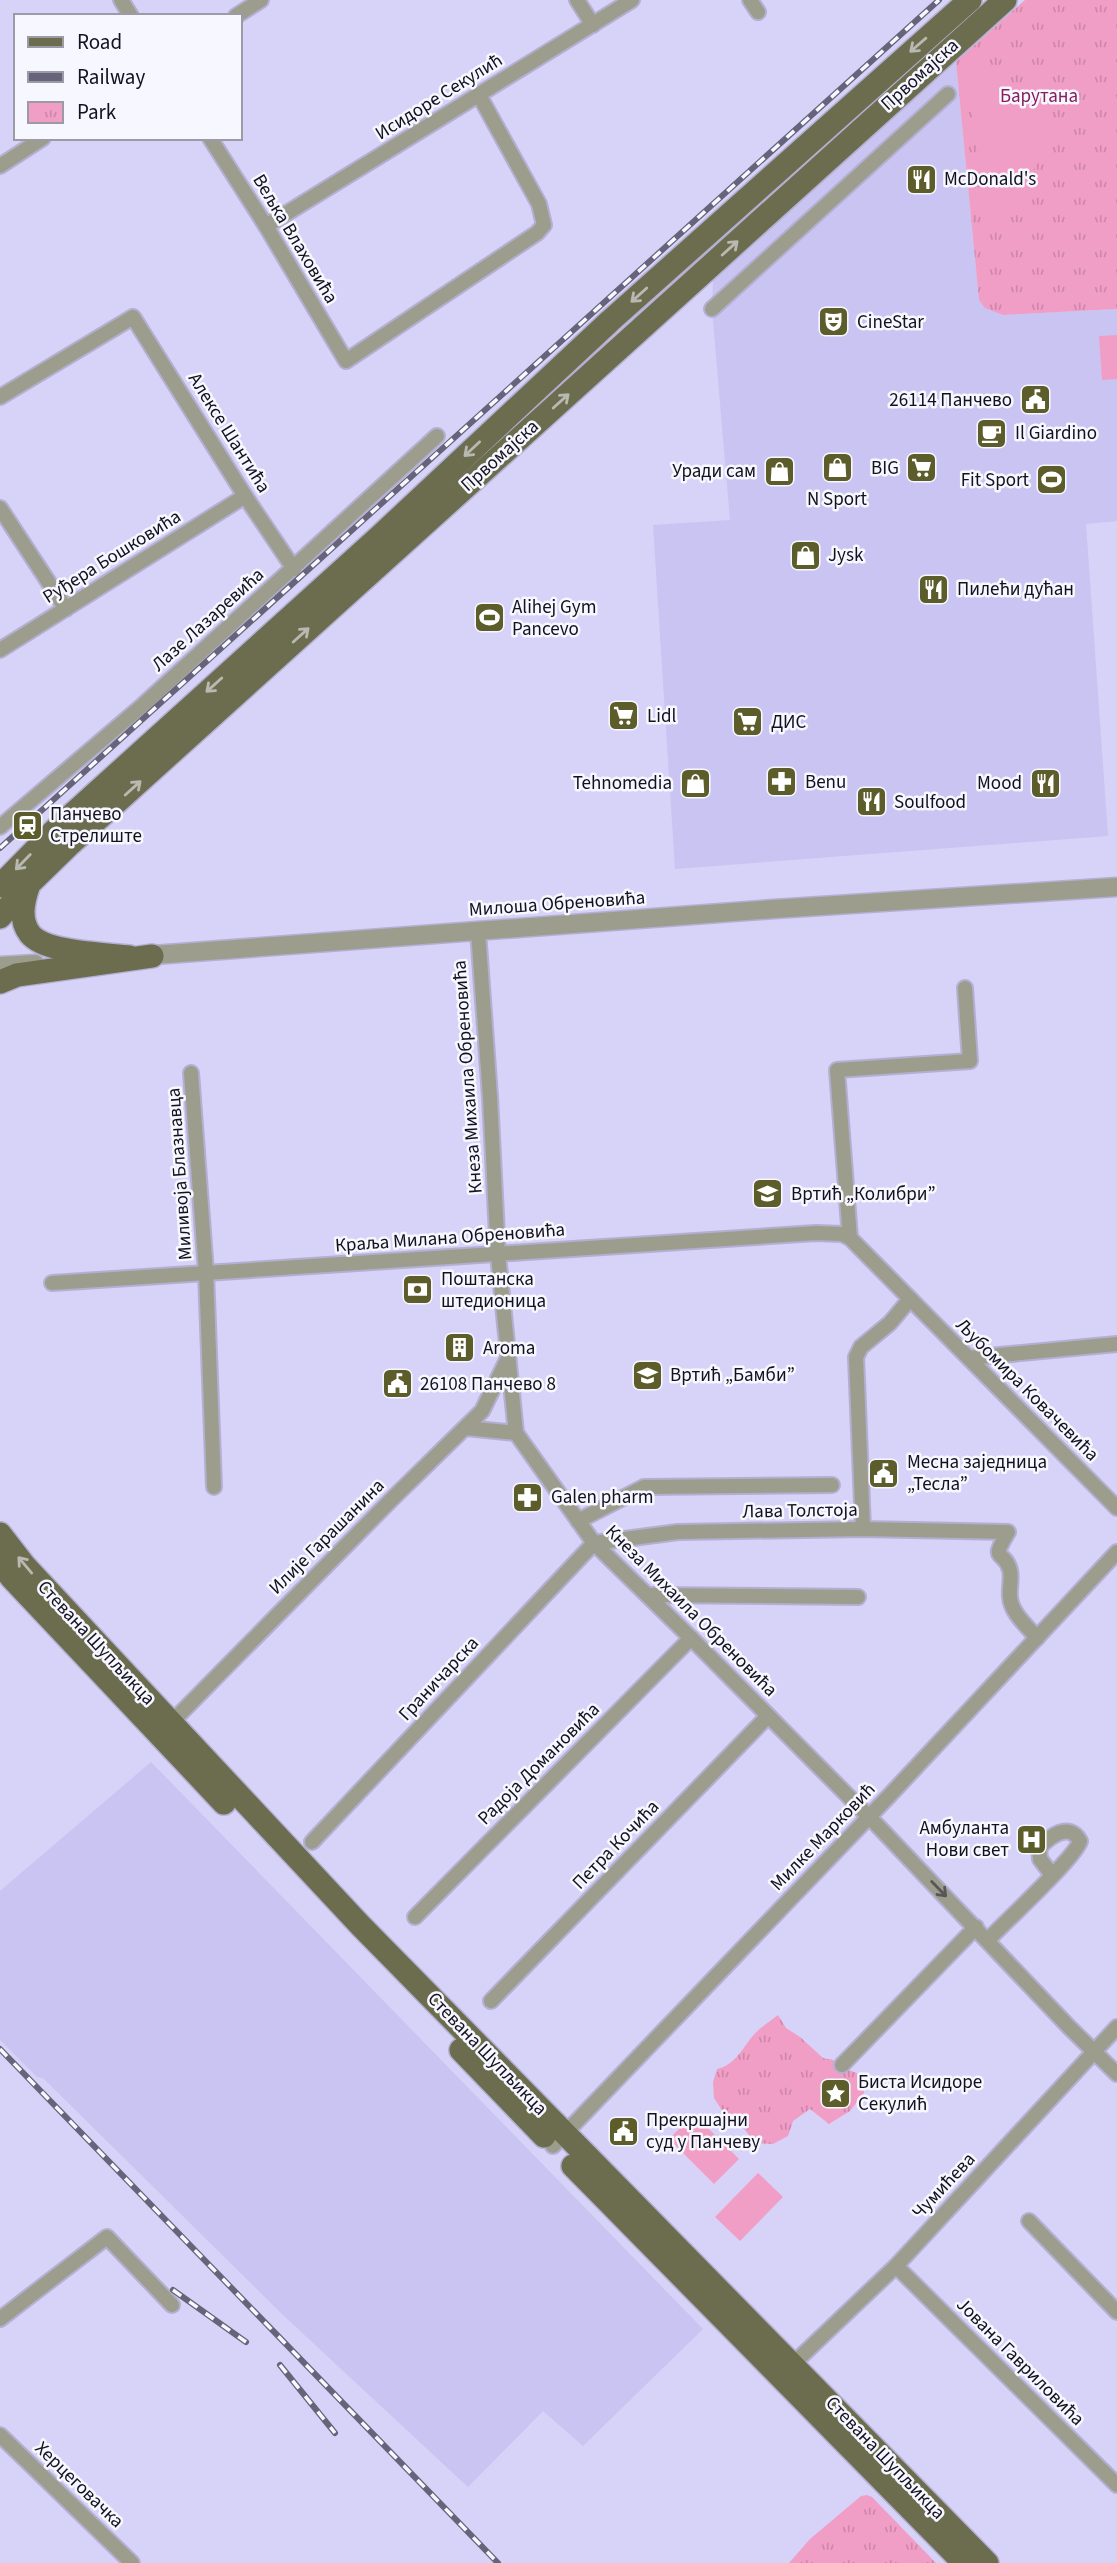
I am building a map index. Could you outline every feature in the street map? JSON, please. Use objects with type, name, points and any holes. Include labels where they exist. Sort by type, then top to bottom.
[{"type":"main road","name":"Првомајска","points":[[0,886],[54,831],[379,537],[610,321],[970,0]]},
{"type":"main road","name":"Првомајска","points":[[0,917],[29,884],[1005,0]]},
{"type":"main road","points":[[29,884],[22,911],[30,935],[57,948],[140,956]]},
{"type":"main road","points":[[0,982],[18,975],[140,956]]},
{"type":"main road","name":"Стевана Шупљикца","points":[[0,1534],[165,1729]]},
{"type":"main road","name":"Стевана Шупљикца","points":[[0,1562],[10,1577],[165,1729],[964,2563]]},
{"type":"main road","name":"Стевана Шупљикца","points":[[559,2140],[793,2364],[987,2563]]},
{"type":"street","points":[[239,14],[261,0]]},
{"type":"street","points":[[577,0],[593,25]]},
{"type":"street","name":"Исидоре Секулић","points":[[266,226],[632,0]]},
{"type":"street","points":[[712,309],[948,94]]},
{"type":"street","name":"Вељка Влаховића","points":[[211,140],[346,361],[537,233],[544,225],[539,204],[479,95]]},
{"type":"street","points":[[0,166],[40,140]]},
{"type":"street","name":"Алексе Шантића","points":[[0,397],[133,317],[294,569]]},
{"type":"street","name":"Лазе Лазаревића","points":[[0,827],[143,705],[437,436]]},
{"type":"street","name":"Руђера Бошковића","points":[[0,650],[245,496]]},
{"type":"street","points":[[0,508],[66,609]]},
{"type":"street","name":"Милоша Обреновића","points":[[0,966],[478,930],[1117,887]]},
{"type":"street","name":"Кнеза Михаила Обреновића","points":[[478,930],[491,1097],[498,1255],[516,1433],[594,1543],[869,1817],[1117,2074]]},
{"type":"street","points":[[850,1238],[837,1070],[970,1061],[965,988]]},
{"type":"street","name":"Миливоја Блазнавца","points":[[191,1073],[206,1272],[215,1487]]},
{"type":"street","name":"Краља Милана Обреновића","points":[[52,1283],[816,1233],[842,1234],[850,1238]]},
{"type":"street","name":"Љубомира Ковачевића","points":[[850,1238],[1117,1508]]},
{"type":"street","points":[[863,1529],[856,1357],[861,1347],[890,1323],[910,1299]]},
{"type":"street","points":[[969,1358],[1117,1344]]},
{"type":"street","name":"Илије Гарашанина","points":[[165,1729],[482,1411],[508,1357]]},
{"type":"street","points":[[466,1428],[516,1433]]},
{"type":"street","points":[[579,1521],[644,1487],[832,1485]]},
{"type":"street","name":"Лава Толстоја","points":[[594,1543],[678,1532],[863,1529],[1008,1532],[998,1553],[1010,1572],[1010,1601],[1013,1609],[1037,1638]]},
{"type":"street","name":"Граничарска","points":[[312,1842],[594,1543]]},
{"type":"street","name":"Милке Марковић","points":[[559,2140],[869,1817],[1117,1552]]},
{"type":"street","points":[[648,1595],[858,1597]]},
{"type":"street","name":"Радоја Домановића","points":[[415,1917],[691,1638]]},
{"type":"street","name":"Петра Кочића","points":[[491,2001],[768,1716]]},
{"type":"street","points":[[988,1940],[1052,1875]]},
{"type":"street","points":[[842,2065],[976,1927]]},
{"type":"street","name":"Чумићева","points":[[793,2364],[895,2266],[1117,2027]]},
{"type":"street","points":[[1028,2221],[1117,2312]]},
{"type":"street","points":[[0,2319],[107,2238],[172,2305]]},
{"type":"street","name":"Јована Гавриловића","points":[[895,2266],[1117,2485]]},
{"type":"street","name":"Херцеговачка","points":[[0,2435],[132,2563]]},
{"type":"shaded area","name":"BIG","points":[[956,62],[979,300],[1003,315],[1117,309],[1117,521],[1086,524],[1108,836],[675,869],[653,525],[730,520],[712,309],[713,278]]},
{"type":"shaded area","points":[[151,1762],[703,2329],[583,2446],[543,2411],[468,2487],[284,2316],[43,2078],[37,2077],[0,2040],[0,1891]]},
{"type":"green space","name":"Барутана","points":[[1025,0],[1117,0],[1117,309],[1003,315],[985,308],[979,300],[956,62]]},
{"type":"green space","points":[[984,57],[1058,133],[991,234],[966,76]]},
{"type":"green space","points":[[1117,335],[1117,379],[1102,380],[1099,336]]},
{"type":"green space","points":[[778,2015],[786,2028],[823,2058],[833,2060],[843,2068],[862,2075],[864,2093],[850,2111],[829,2124],[810,2109],[793,2121],[788,2136],[773,2144],[755,2143],[742,2126],[723,2112],[714,2098],[713,2082],[717,2069],[732,2061],[754,2035]]},
{"type":"green space","points":[[694,2114],[739,2159],[714,2184],[669,2139]]},
{"type":"green space","points":[[758,2173],[783,2197],[740,2241],[715,2217]]},
{"type":"green space","points":[[867,2495],[936,2563],[789,2563],[810,2539],[861,2496]]},
{"type":"railway","points":[[0,848],[939,0]]},
{"type":"railway","points":[[0,2049],[498,2563]]},
{"type":"railway","points":[[173,2290],[246,2342]]},
{"type":"railway","points":[[280,2365],[335,2433]]},
{"type":"place","name":"McDonald's","points":[[921,179]]},
{"type":"place","name":"CineStar","points":[[834,322]]},
{"type":"place","name":"26114 Панчево","points":[[1035,400]]},
{"type":"place","name":"Il Giardino","points":[[992,433]]},
{"type":"place","name":"N Sport","points":[[837,468]]},
{"type":"place","name":"BIG","points":[[922,468]]},
{"type":"place","name":"Уради сам","points":[[779,471]]},
{"type":"place","name":"Fit Sport","points":[[1052,480]]},
{"type":"place","name":"Jysk","points":[[805,555]]},
{"type":"place","name":"Пилећи дућан","points":[[934,589]]},
{"type":"place","name":"Alihej Gym Pancevo","points":[[489,618]]},
{"type":"place","name":"Lidl","points":[[624,716]]},
{"type":"place","name":"ДИС","points":[[748,722]]},
{"type":"place","name":"Benu","points":[[782,782]]},
{"type":"place","name":"Tehnomedia","points":[[695,783]]},
{"type":"place","name":"Mood","points":[[1045,783]]},
{"type":"place","name":"Soulfood","points":[[871,802]]},
{"type":"place","name":"Панчево Стрелиште","points":[[27,825]]},
{"type":"place","name":"Вртић „Колибри”","points":[[768,1194]]},
{"type":"place","name":"Поштанска штедионица","points":[[418,1290]]},
{"type":"place","name":"Aroma","points":[[460,1348]]},
{"type":"place","name":"Вртић „Бамби”","points":[[647,1375]]},
{"type":"place","name":"26108 Панчево 8","points":[[397,1384]]},
{"type":"place","name":"Месна заједница „Тесла”","points":[[884,1473]]},
{"type":"place","name":"Galen pharm","points":[[528,1497]]},
{"type":"place","name":"Амбуланта Нови свет","points":[[1032,1839]]},
{"type":"place","name":"Биста Исидоре Секулић","points":[[835,2093]]},
{"type":"place","name":"Прекршајни суд у Панчеву","points":[[623,2131]]}]
